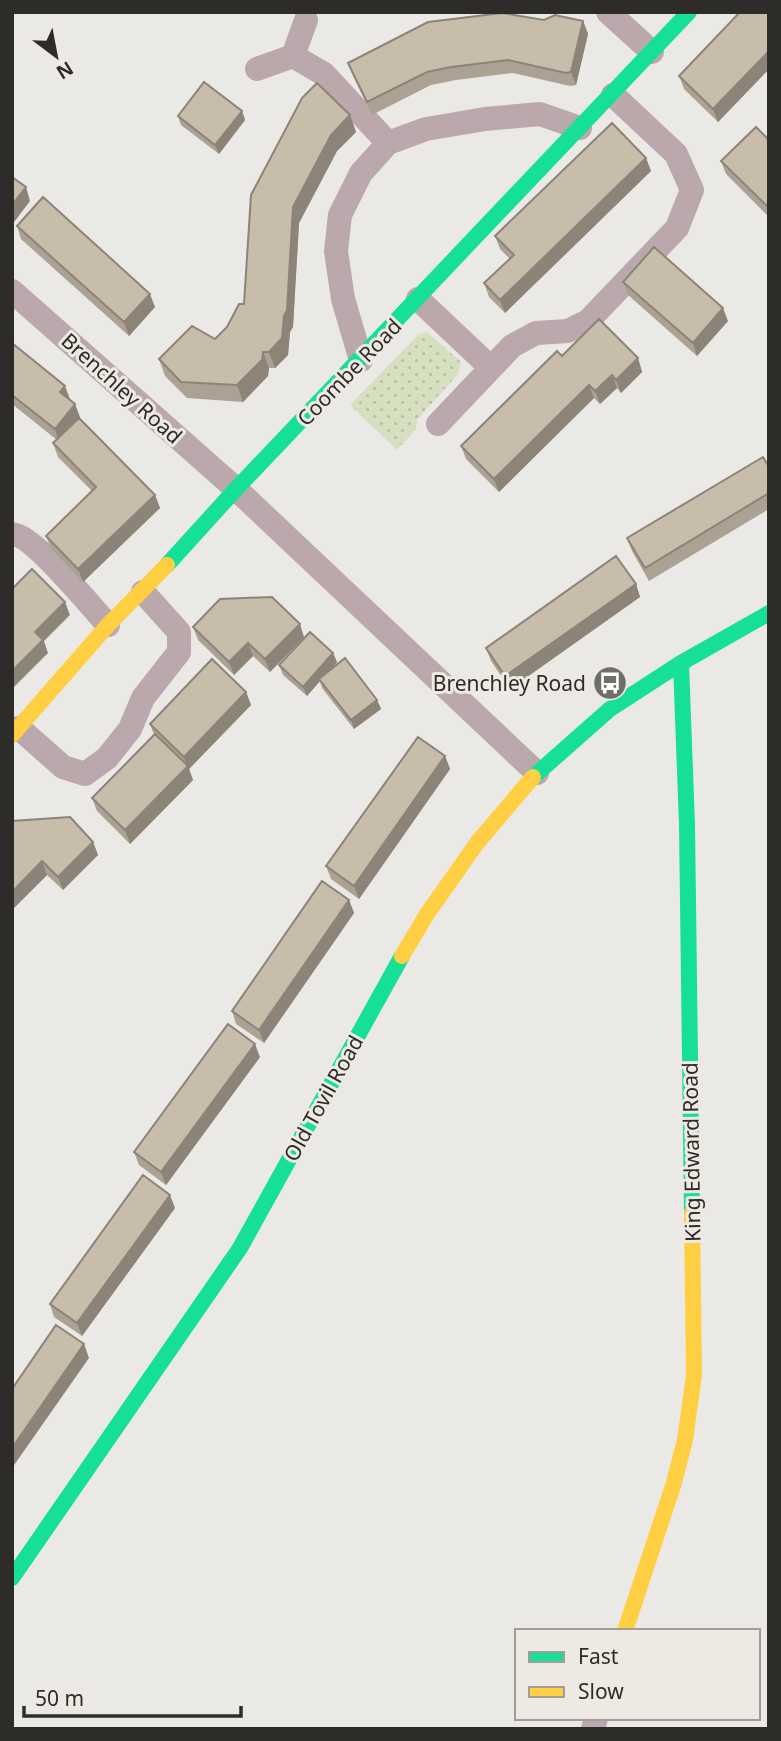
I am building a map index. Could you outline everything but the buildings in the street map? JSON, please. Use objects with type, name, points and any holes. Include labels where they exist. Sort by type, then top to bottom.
[{"type":"street","points":[[608,12],[652,52]]},
{"type":"street","name":"Coombe Road","points":[[16,731],[108,625],[143,592],[236,489],[690,12]]},
{"type":"street","points":[[293,56],[306,20]]},
{"type":"street","points":[[257,69],[293,56],[324,74],[388,143]]},
{"type":"street","points":[[438,424],[512,346],[536,333],[568,331],[587,321],[677,229],[692,190],[676,154],[613,95]]},
{"type":"street","points":[[361,360],[343,299],[339,275],[336,251],[340,215],[361,173],[388,143],[426,129],[485,119],[540,114],[580,128]]},
{"type":"street","name":"Brenchley Road","points":[[12,291],[236,489],[537,773]]},
{"type":"street","points":[[418,299],[490,367]]},
{"type":"street","points":[[12,534],[20,534],[45,556],[108,625]]},
{"type":"street","points":[[16,731],[63,767],[85,774],[107,758],[130,729],[144,698],[179,652],[179,632],[143,592]]},
{"type":"street","name":"Old Tovil Road","points":[[12,1578],[20,1551],[240,1248],[380,994],[427,914],[477,843],[537,773],[610,709],[681,663],[769,613]]},
{"type":"street","name":"King Edward Road","points":[[626,1629],[673,1486],[685,1440],[694,1375],[687,825],[681,663]]},
{"type":"green space","points":[[427,332],[461,362],[458,374],[417,420],[416,429],[397,450],[350,405],[419,334]]},
{"type":"traffic: fast","points":[[167,565],[689,12]]},
{"type":"traffic: fast","points":[[533,777],[610,709],[681,663],[769,613]]},
{"type":"traffic: fast","points":[[681,663],[687,825],[692,1213]]},
{"type":"traffic: fast","points":[[12,1578],[240,1248],[402,956]]},
{"type":"traffic: slow","points":[[12,735],[108,625],[167,565]]},
{"type":"traffic: slow","points":[[402,956],[427,914],[477,843],[533,777]]},
{"type":"traffic: slow","points":[[626,1629],[673,1486],[685,1440],[694,1375],[692,1213]]},
{"type":"place","name":"Brenchley Road","points":[[610,683]]}]
